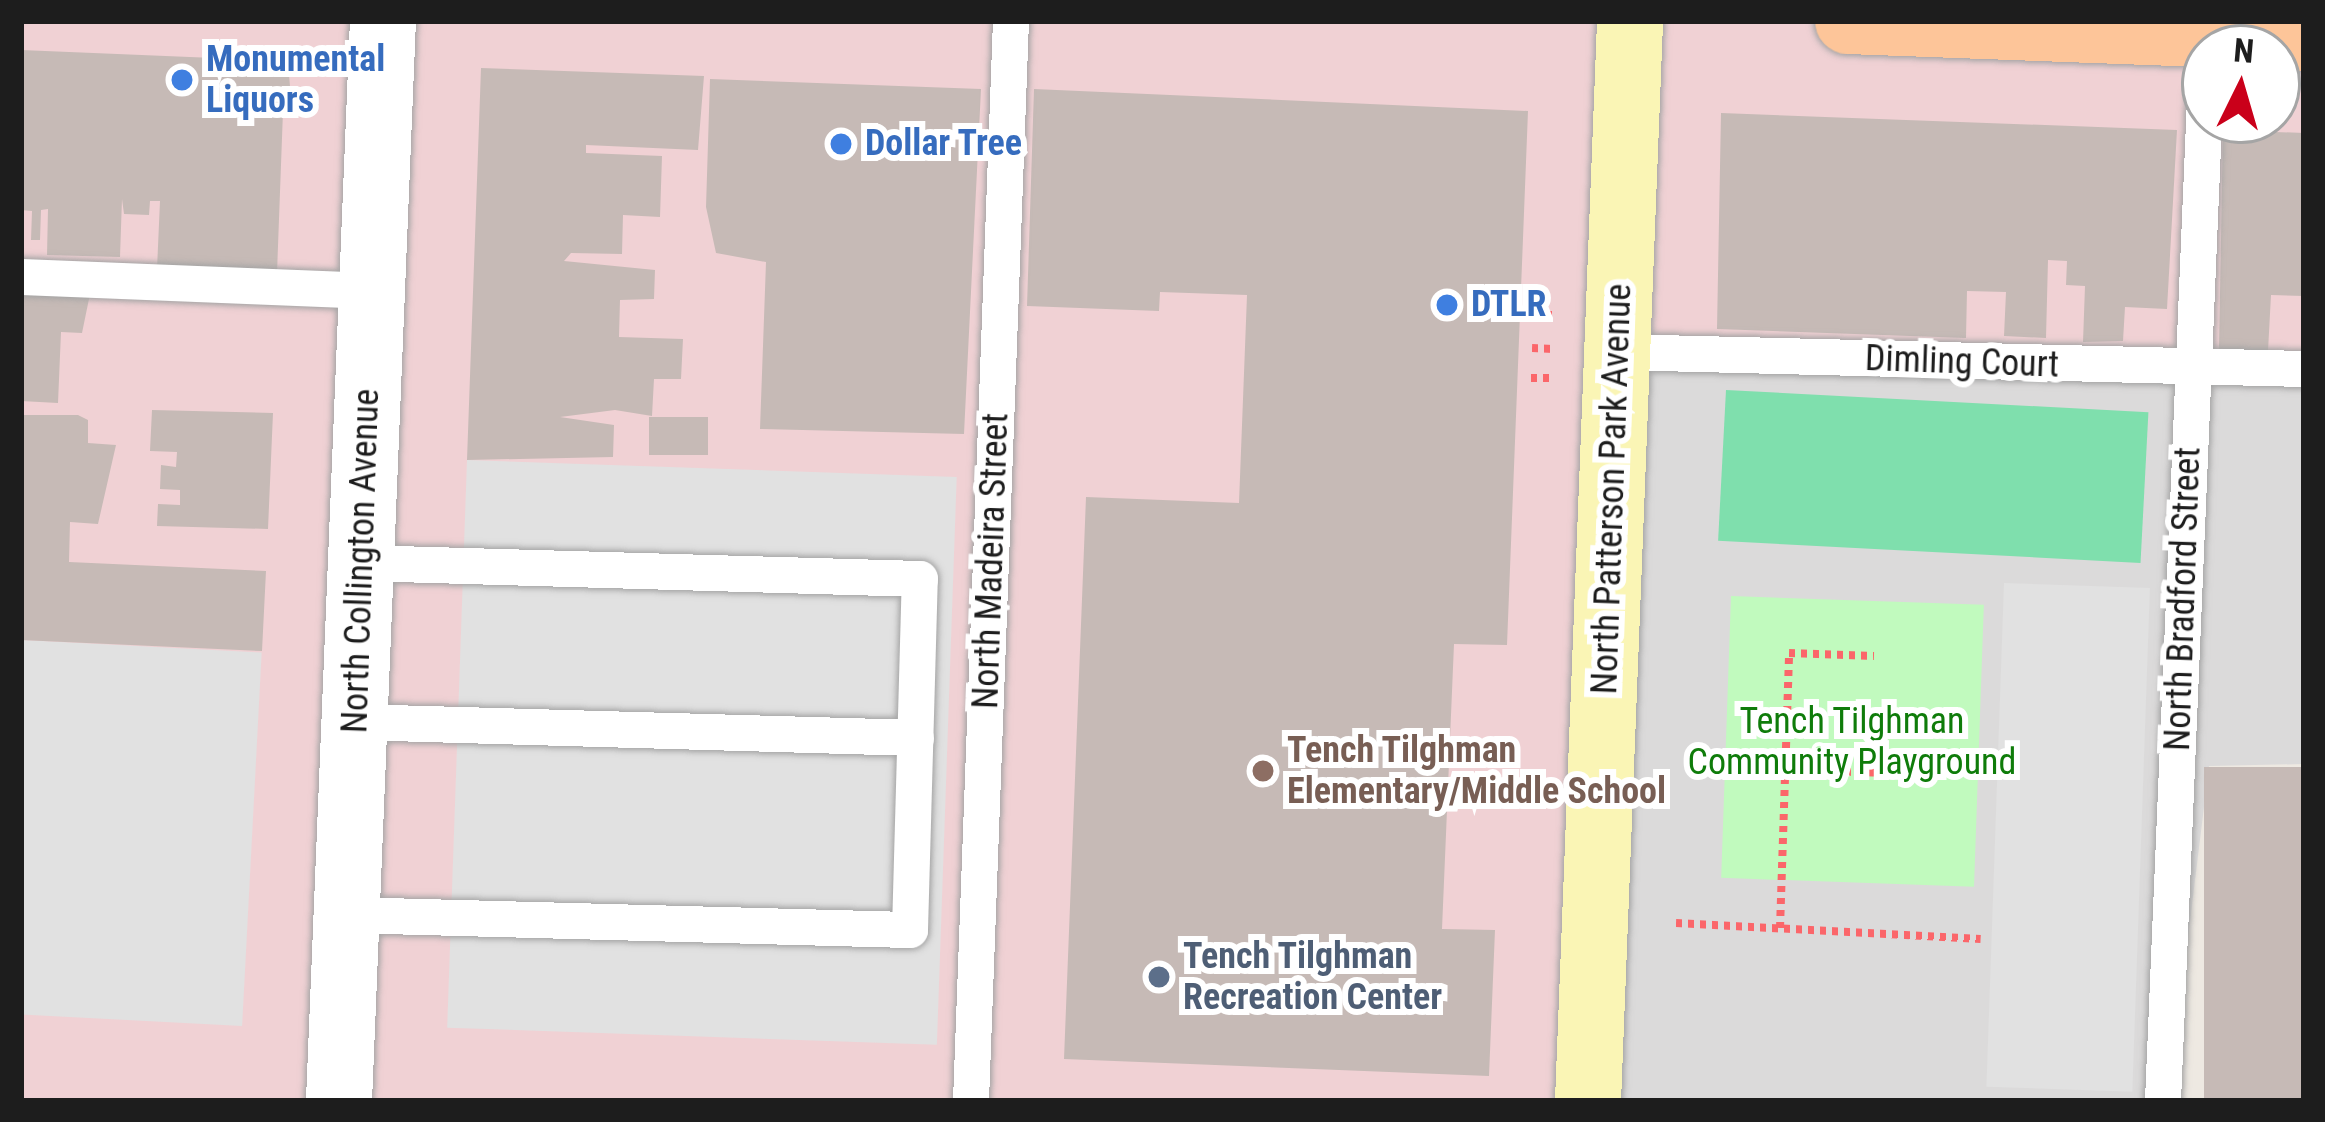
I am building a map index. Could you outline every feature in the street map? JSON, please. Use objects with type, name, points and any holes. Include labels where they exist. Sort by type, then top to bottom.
[{"type":"main road","points":[[1848,21],[2181,48]]},
{"type":"street","name":"North Collington Avenue","points":[[339,1101],[383,21]]},
{"type":"street","name":"North Patterson Park Avenue","points":[[1588,1101],[1630,21]]},
{"type":"lane","name":"North Madeira Street","points":[[970,1101],[1011,21]]},
{"type":"lane","name":"North Bradford Street","points":[[2163,1101],[2203,144]]},
{"type":"lane","points":[[21,277],[373,291]]},
{"type":"lane","name":"Dimling Court","points":[[1618,352],[2166,370],[2193,363],[2304,369]]},
{"type":"lane","points":[[347,915],[910,930],[920,579],[360,563]]},
{"type":"lane","points":[[355,722],[916,738]]},
{"type":"path","points":[[1780,928],[1789,653],[1874,656]]},
{"type":"path","points":[[1785,770],[1891,773]]},
{"type":"path","points":[[1676,923],[1981,939]]},
{"type":"shaded area","points":[[21,21],[2304,21],[2304,366],[1619,352],[1591,1101],[21,1101]]},
{"type":"shaded area","points":[[1618,352],[2304,366],[2304,764],[2209,766],[2168,1101],[1591,1101]]},
{"type":"shaded area","points":[[467,460],[957,477],[937,1045],[447,1028]]},
{"type":"shaded area","points":[[2004,583],[2150,588],[2132,1092],[1986,1087]]},
{"type":"shaded area","points":[[22,640],[262,653],[242,1026],[21,1014]]},
{"type":"green space","points":[[1726,390],[2148,412],[2141,563],[1718,541]]},
{"type":"green space","name":"Tench Tilghman Community Playground","points":[[1731,596],[1984,605],[1974,887],[1721,878]]},
{"type":"building","points":[[21,50],[288,61],[292,112],[283,111],[277,273],[157,269],[160,201],[150,201],[149,215],[124,214],[122,199],[120,257],[47,255],[48,209],[41,210],[40,240],[31,240],[32,211],[21,210]]},
{"type":"building","points":[[481,68],[704,76],[698,150],[586,145],[586,153],[662,156],[660,217],[623,215],[622,254],[571,253],[564,261],[655,270],[654,299],[620,300],[619,337],[683,339],[681,379],[654,379],[652,416],[615,410],[560,417],[614,425],[613,457],[467,460]]},
{"type":"building","points":[[710,79],[981,89],[964,434],[760,429],[766,262],[716,253],[706,207]]},
{"type":"building","points":[[1034,89],[1528,111],[1507,645],[1454,644],[1442,929],[1495,930],[1489,1076],[1064,1059],[1086,497],[1239,503],[1247,295],[1160,292],[1159,311],[1027,306]]},
{"type":"building","points":[[1721,113],[2177,130],[2167,309],[2125,307],[2123,341],[2083,342],[2085,286],[2066,285],[2067,261],[2048,260],[2046,338],[2004,336],[2006,292],[1967,291],[1966,338],[1717,329]]},
{"type":"building","points":[[2304,133],[2304,296],[2271,295],[2268,351],[2219,349],[2223,144],[2301,144]]},
{"type":"building","points":[[21,290],[90,294],[82,333],[61,332],[58,403],[21,401]]},
{"type":"building","points":[[152,410],[273,413],[268,529],[157,526],[158,504],[180,505],[180,490],[160,489],[161,465],[176,467],[177,452],[150,451]]},
{"type":"building","points":[[21,415],[78,415],[88,420],[88,443],[116,445],[98,524],[70,522],[69,562],[266,571],[262,651],[21,640]]},
{"type":"building","points":[[649,417],[708,417],[708,455],[649,455]]},
{"type":"building","points":[[2204,767],[2304,767],[2304,1101],[2204,1101]]},
{"type":"place","name":"Monumental Liquors","points":[[182,80]]},
{"type":"place","name":"Dollar Tree","points":[[841,144]]},
{"type":"place","name":"DTLR","points":[[1447,305]]},
{"type":"place","name":"Tench Tilghman Elementary/Middle School","points":[[1263,771]]},
{"type":"place","name":"Tench Tilghman Recreation Center","points":[[1159,977]]}]
